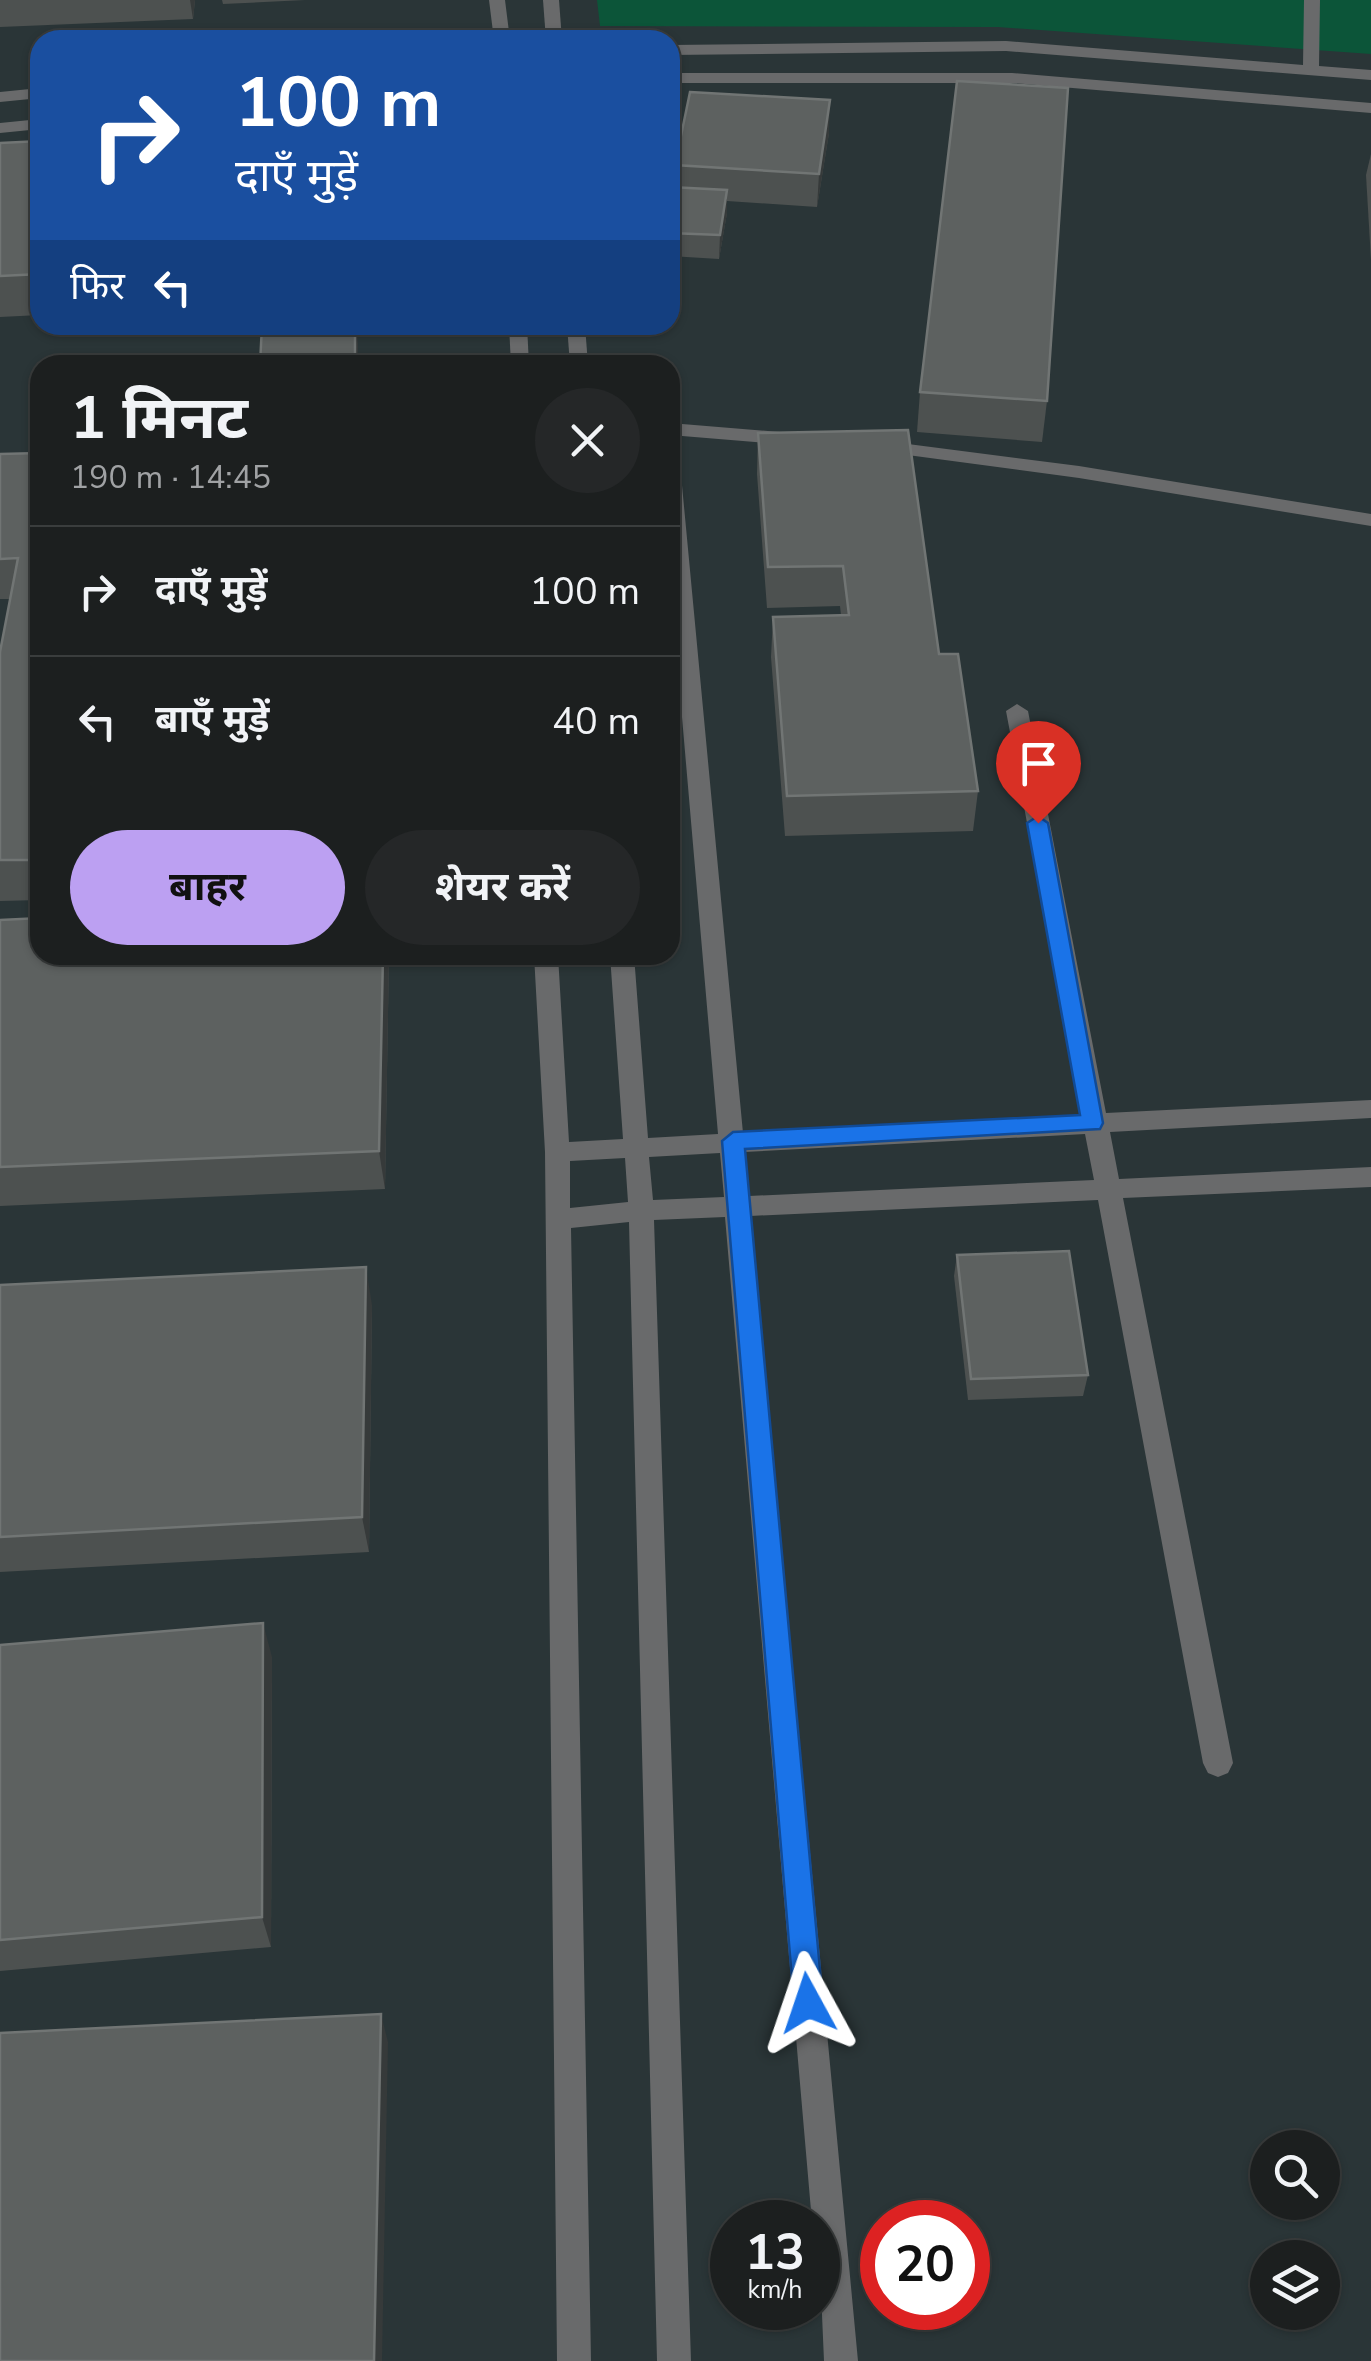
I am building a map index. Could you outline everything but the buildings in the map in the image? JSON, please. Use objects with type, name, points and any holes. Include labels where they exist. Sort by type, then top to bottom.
[{"type":"lane","points":[[497,0],[501,30]]},
{"type":"lane","points":[[550,0],[553,30]]},
{"type":"lane","points":[[1311,71],[1312,0]]},
{"type":"lane","points":[[680,50],[1006,46],[1371,75]]},
{"type":"lane","points":[[1254,98],[1258,66]]},
{"type":"lane","points":[[680,78],[1012,78],[1371,108]]},
{"type":"lane","points":[[0,97],[30,94]]},
{"type":"lane","points":[[0,128],[30,125]]},
{"type":"lane","points":[[680,430],[819,442]]},
{"type":"lane","points":[[856,444],[1079,472],[1371,520]]},
{"type":"lane","points":[[680,571],[841,2361]]},
{"type":"lane","points":[[1017,711],[1092,1123],[1218,1763]]},
{"type":"lane","points":[[547,965],[557,1152],[574,2361]]},
{"type":"lane","points":[[623,965],[641,1211],[674,2361]]},
{"type":"lane","points":[[557,1152],[1371,1109]]},
{"type":"lane","points":[[555,1220],[641,1211],[1371,1178]]},
{"type":"shaded area","points":[[0,0],[1371,0],[1371,2361],[0,2361]]},
{"type":"green space","points":[[597,0],[1371,0],[1371,54],[998,27],[600,26]]},
{"type":"route","points":[[808,2003],[733,1141],[1092,1123],[1038,823]]}]
